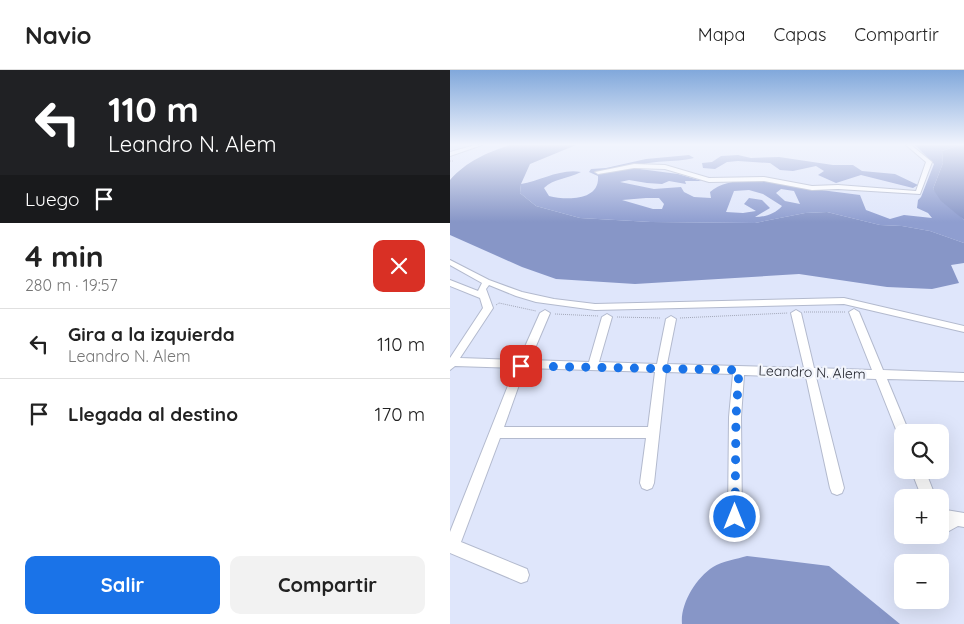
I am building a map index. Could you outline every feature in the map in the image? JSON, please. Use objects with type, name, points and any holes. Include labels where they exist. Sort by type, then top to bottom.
[{"type":"street","points":[[598,172],[605,171]]},
{"type":"street","points":[[678,171],[709,180],[764,179],[812,188],[838,187],[918,193],[926,171]]},
{"type":"street","points":[[450,262],[486,283],[540,301],[596,307],[844,301],[964,329]]},
{"type":"street","points":[[450,283],[484,296]]},
{"type":"street","points":[[451,364],[488,308],[482,289],[486,283]]},
{"type":"street","points":[[854,312],[901,424]]},
{"type":"street","points":[[521,575],[452,546],[521,366],[527,357],[545,313]]},
{"type":"street","points":[[796,313],[837,488]]},
{"type":"street","points":[[593,366],[608,316]]},
{"type":"street","points":[[647,483],[661,368],[670,319]]},
{"type":"street","name":"Leandro N. Alem","points":[[451,364],[964,376]]},
{"type":"street","points":[[735,517],[736,417],[739,370]]},
{"type":"street","points":[[495,432],[652,433]]},
{"type":"path","points":[[488,308],[499,304],[545,313],[670,319],[854,312]]},
{"type":"shaded area","points":[[459,171],[527,171],[521,184],[520,193],[536,206],[580,218],[651,222],[755,223],[805,213],[827,212],[880,225],[902,226],[930,231],[964,243],[964,263],[951,265],[959,283],[932,289],[887,287],[799,274],[635,284],[556,279],[522,267],[450,235],[450,180]]},
{"type":"shaded area","points":[[573,171],[581,172],[552,182],[544,188],[549,196],[564,198],[580,197],[588,195],[597,184],[598,176],[590,171],[654,171],[678,174],[702,181],[685,181],[686,184],[669,181],[662,184],[629,180],[620,182],[654,189],[681,187],[684,192],[694,197],[711,198],[710,192],[720,185],[733,182],[764,181],[860,195],[866,210],[890,219],[904,215],[932,218],[928,213],[917,208],[918,200],[931,171],[940,171],[933,189],[964,220],[964,243],[930,231],[902,226],[880,225],[827,212],[805,213],[755,223],[651,222],[580,218],[536,206],[520,193],[521,184],[558,173]],"holes":[[[781,189],[794,191],[800,204],[785,201],[776,193]],[[749,190],[763,194],[782,206],[770,214],[755,217],[770,208],[762,200],[749,198],[744,204],[756,211],[743,213],[726,212],[734,191]],[[659,198],[664,204],[662,209],[653,209],[622,200]]]},
{"type":"shaded area","points":[[824,171],[862,171],[895,174],[918,185],[913,188],[861,175],[836,183],[818,175]]},
{"type":"shaded area","points":[[940,171],[964,171],[964,220],[941,201],[933,189]]},
{"type":"shaded area","points":[[747,556],[829,566],[900,624],[682,624],[686,600],[701,578],[717,565]]},
{"type":"route","points":[[521,366],[739,370],[736,417],[735,517]]}]
